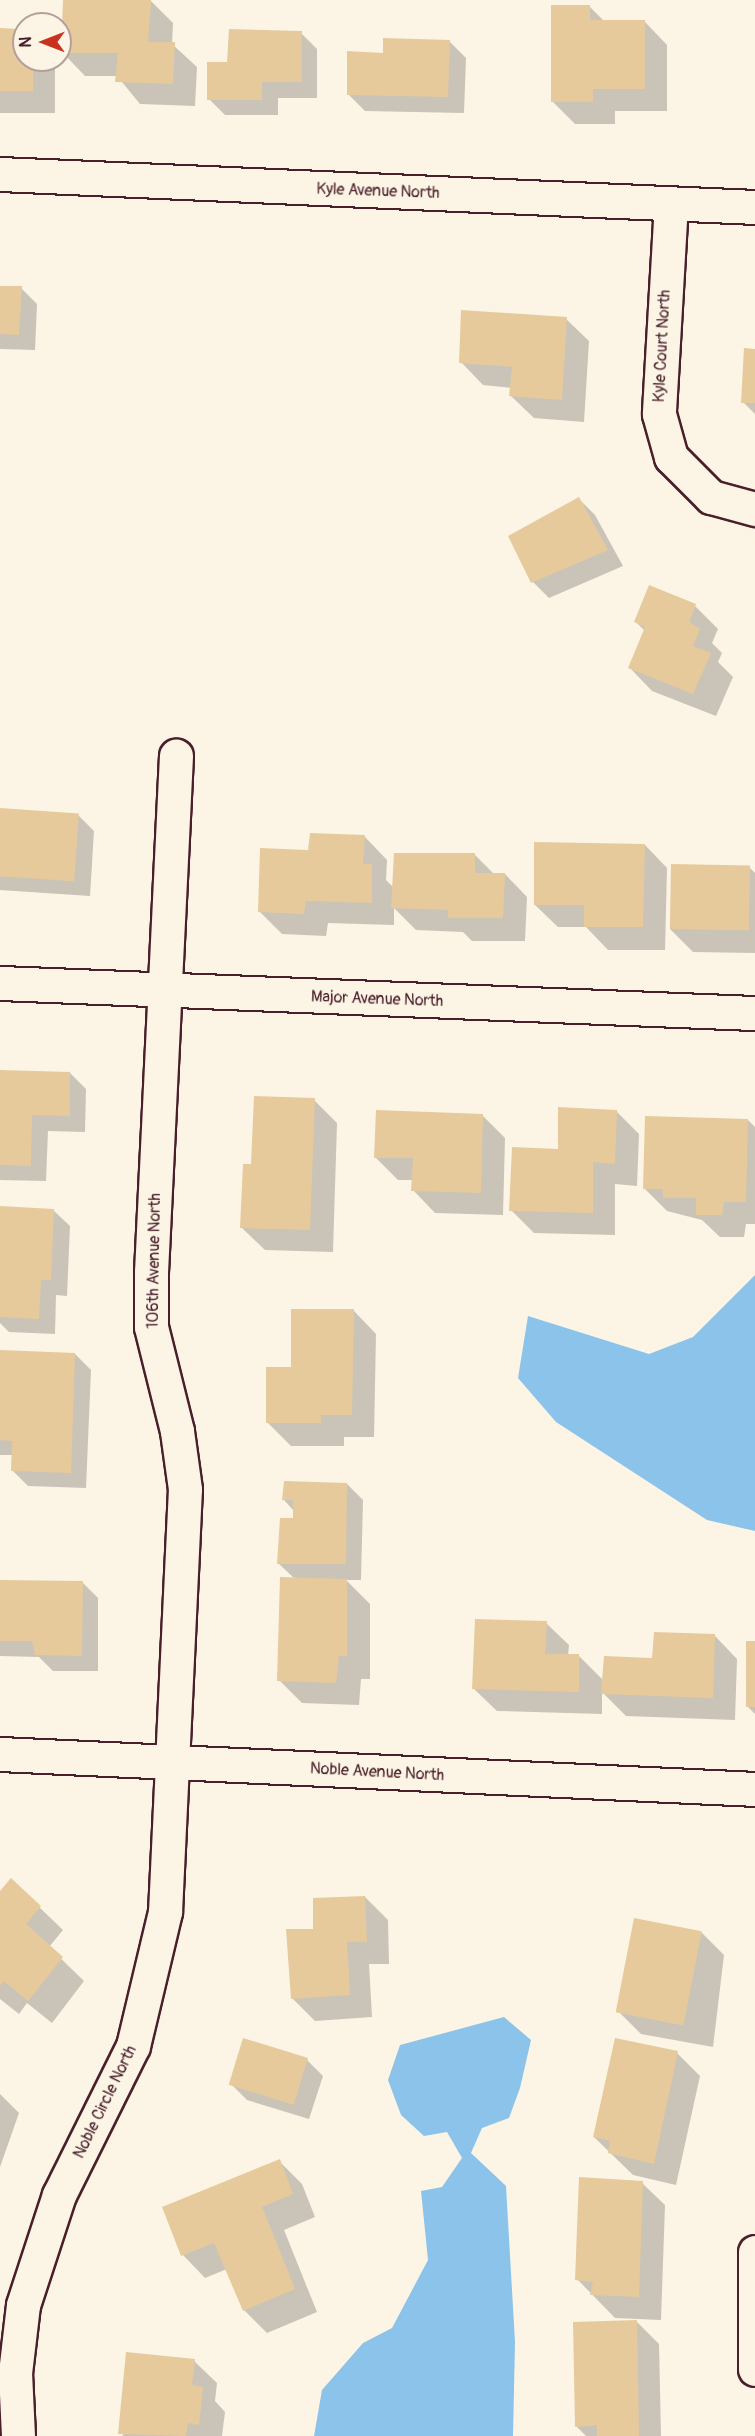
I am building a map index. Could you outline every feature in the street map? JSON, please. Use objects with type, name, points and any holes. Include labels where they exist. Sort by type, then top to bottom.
[{"type":"street","name":"Kyle Avenue North","points":[[0,174],[755,207]]},
{"type":"street","name":"Kyle Court North","points":[[671,203],[658,414],[671,457],[711,497],[755,509]]},
{"type":"street","name":"106th Avenue North","points":[[171,1762],[185,1489],[177,1431],[151,1327],[151,1283],[176,756]]},
{"type":"street","name":"Major Avenue North","points":[[0,983],[755,1013]]},
{"type":"street","name":"Noble Avenue North","points":[[0,1754],[755,1789]]},
{"type":"street","name":"Noble Circle North","points":[[18,2436],[15,2373],[23,2305],[59,2195],[133,2046],[152,1978],[165,1912],[171,1762]]},
{"type":"street","points":[[755,2252],[755,2369]]},
{"type":"water","points":[[755,1275],[755,1531],[707,1520],[556,1422],[518,1378],[528,1316],[649,1354],[693,1337]]},
{"type":"water","points":[[504,2017],[531,2040],[520,2088],[509,2118],[482,2128],[471,2153],[506,2186],[515,2342],[513,2436],[314,2436],[322,2390],[363,2343],[392,2328],[428,2260],[421,2191],[442,2187],[462,2158],[447,2132],[424,2136],[401,2115],[388,2080],[400,2045]]},
{"type":"building","points":[[63,0],[151,0],[148,42],[175,42],[173,84],[115,82],[118,53],[72,53],[72,12],[63,12]]},
{"type":"building","points":[[551,5],[590,5],[590,20],[645,20],[645,89],[593,89],[593,102],[551,102]]},
{"type":"building","points":[[0,28],[12,29],[12,72],[33,72],[33,91],[0,91]]},
{"type":"building","points":[[229,29],[302,31],[302,82],[262,82],[262,100],[207,100],[207,62],[227,62]]},
{"type":"building","points":[[383,38],[450,40],[448,97],[347,95],[347,51],[383,53]]},
{"type":"building","points":[[0,286],[22,286],[19,335],[0,334]]},
{"type":"building","points":[[461,310],[567,317],[562,400],[509,396],[512,367],[459,363]]},
{"type":"building","points":[[744,348],[755,349],[755,403],[741,403]]},
{"type":"building","points":[[579,497],[608,550],[531,583],[508,536]]},
{"type":"building","points":[[649,585],[696,604],[689,622],[700,629],[693,646],[711,653],[693,694],[628,668],[645,627],[634,622]]},
{"type":"building","points":[[0,808],[79,814],[74,881],[0,876]]},
{"type":"building","points":[[310,833],[365,835],[363,864],[372,864],[372,903],[306,901],[304,914],[258,912],[260,848],[308,850]]},
{"type":"building","points":[[534,842],[645,844],[643,927],[584,927],[584,905],[534,905]]},
{"type":"building","points":[[394,853],[475,853],[475,873],[505,873],[503,918],[448,918],[448,910],[391,908]]},
{"type":"building","points":[[671,864],[750,865],[749,930],[670,929]]},
{"type":"building","points":[[0,1070],[70,1072],[70,1116],[32,1115],[31,1166],[0,1165]]},
{"type":"building","points":[[254,1096],[315,1098],[310,1230],[240,1228],[243,1164],[251,1164]]},
{"type":"building","points":[[558,1107],[617,1110],[615,1164],[593,1162],[593,1213],[509,1211],[512,1147],[558,1149]]},
{"type":"building","points":[[376,1110],[483,1114],[481,1193],[411,1191],[413,1158],[374,1158]]},
{"type":"building","points":[[645,1116],[748,1119],[746,1202],[724,1202],[722,1215],[696,1215],[696,1198],[663,1198],[663,1189],[643,1189]]},
{"type":"building","points":[[0,1206],[54,1209],[51,1280],[41,1280],[39,1319],[0,1317]]},
{"type":"building","points":[[291,1309],[354,1309],[352,1415],[321,1415],[321,1423],[266,1423],[266,1367],[291,1367]]},
{"type":"building","points":[[0,1350],[75,1353],[71,1473],[11,1471],[12,1441],[0,1440]]},
{"type":"building","points":[[284,1481],[347,1483],[346,1564],[277,1564],[280,1518],[293,1518],[293,1500],[282,1500]]},
{"type":"building","points":[[280,1577],[347,1579],[347,1656],[339,1656],[336,1683],[277,1681]]},
{"type":"building","points":[[0,1580],[83,1581],[82,1656],[35,1655],[32,1641],[0,1641]]},
{"type":"building","points":[[475,1619],[547,1621],[545,1654],[579,1654],[579,1692],[472,1689]]},
{"type":"building","points":[[654,1632],[715,1634],[713,1698],[601,1694],[604,1656],[652,1658]]},
{"type":"building","points":[[746,1641],[755,1641],[755,1707],[746,1707]]},
{"type":"building","points":[[11,1878],[41,1906],[26,1924],[63,1957],[28,2001],[4,1981],[0,1986],[0,1891]]},
{"type":"building","points":[[365,1896],[367,1942],[347,1942],[350,1995],[291,1999],[286,1929],[313,1929],[313,1898]]},
{"type":"building","points":[[634,1918],[702,1931],[683,2025],[616,2012]]},
{"type":"building","points":[[243,2038],[308,2058],[294,2105],[229,2085]]},
{"type":"building","points":[[615,2038],[678,2051],[654,2164],[608,2153],[610,2141],[593,2137]]},
{"type":"building","points":[[280,2159],[293,2194],[262,2207],[295,2289],[243,2311],[214,2243],[181,2256],[162,2207]]},
{"type":"building","points":[[579,2177],[643,2181],[639,2297],[590,2295],[593,2282],[575,2280]]},
{"type":"building","points":[[637,2320],[639,2436],[597,2436],[597,2425],[575,2427],[573,2322]]},
{"type":"building","points":[[126,2352],[195,2359],[192,2385],[203,2387],[199,2425],[188,2423],[186,2436],[118,2434]]}]
